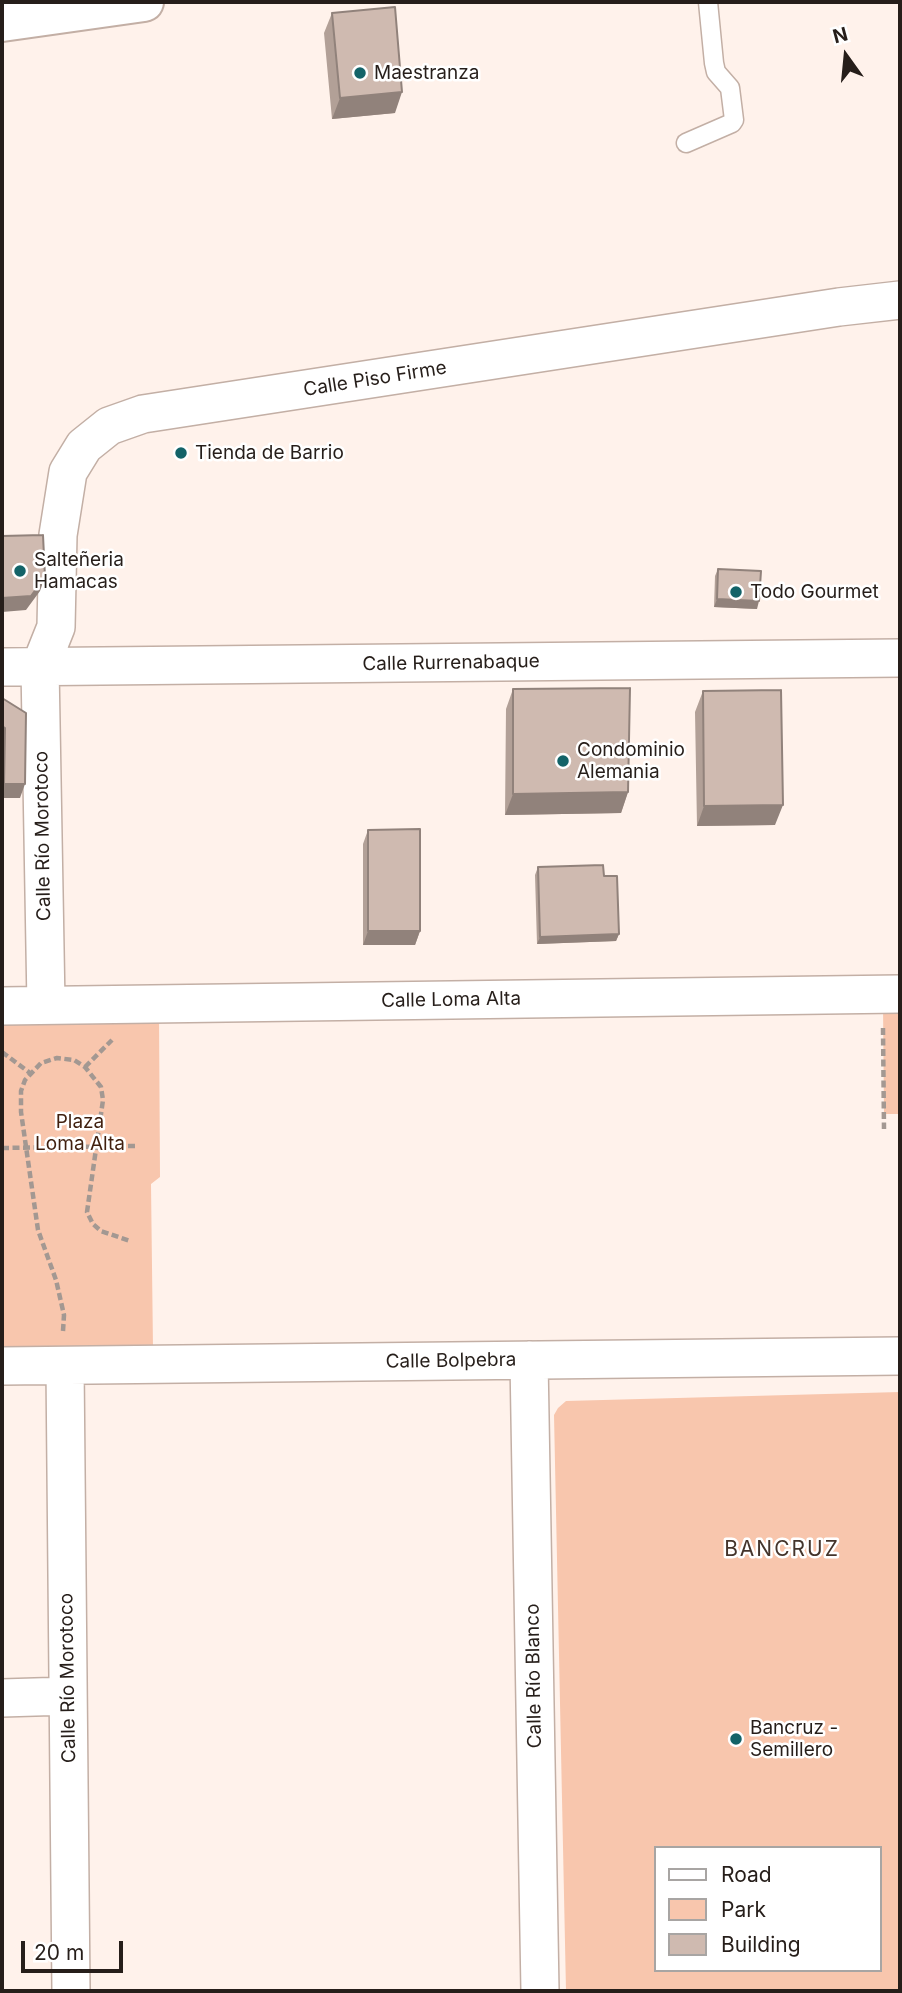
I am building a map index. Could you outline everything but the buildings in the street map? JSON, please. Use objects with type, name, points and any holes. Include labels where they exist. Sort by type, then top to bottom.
[{"type":"highway","points":[[2,22],[144,2]]},
{"type":"street","name":"Calle Piso Firme","points":[[40,667],[56,627],[58,535],[68,472],[84,446],[109,426],[143,414],[839,307],[900,300]]},
{"type":"street","name":"Calle Rurrenabaque","points":[[2,667],[900,658]]},
{"type":"street","name":"Calle Río Morotoco","points":[[40,667],[46,1005]]},
{"type":"street","name":"Calle Loma Alta","points":[[2,1006],[891,995]]},
{"type":"street","name":"Calle Bolpebra","points":[[2,1366],[900,1356]]},
{"type":"street","name":"Calle Río Blanco","points":[[529,1360],[540,1991]]},
{"type":"street","name":"Calle Río Morotoco","points":[[65,1366],[71,1991]]},
{"type":"street","points":[[2,1698],[68,1696]]},
{"type":"lane","points":[[686,143],[734,120],[730,88],[716,72],[708,2]]},
{"type":"path","points":[[884,1129],[891,995]]},
{"type":"path","points":[[2,1052],[30,1073]]},
{"type":"path","points":[[65,1366],[64,1315],[38,1230],[21,1091],[30,1073],[41,1063],[57,1058],[74,1060],[85,1067],[102,1087],[103,1100],[87,1212],[93,1224],[101,1231],[130,1241]]},
{"type":"path","points":[[2,1148],[136,1146]]},
{"type":"green space","points":[[900,1003],[900,1114],[884,1114],[883,1004]]},
{"type":"green space","name":"Plaza Loma Alta","points":[[159,1013],[160,1177],[151,1184],[153,1349],[2,1351],[2,1015]]},
{"type":"green space","points":[[900,1392],[900,1991],[566,1991],[554,1415],[566,1401]]},
{"type":"place","name":"Maestranza","points":[[360,73]]},
{"type":"place","name":"Tienda de Barrio","points":[[181,453]]},
{"type":"place","name":"Salteñeria Hamacas","points":[[20,571]]},
{"type":"place","name":"Todo Gourmet","points":[[736,592]]},
{"type":"place","name":"Condominio Alemania","points":[[563,761]]},
{"type":"place","name":"Bancruz - Semillero","points":[[736,1739]]},
{"type":"district","name":"BANCRUZ","points":[[782,1550]]}]
